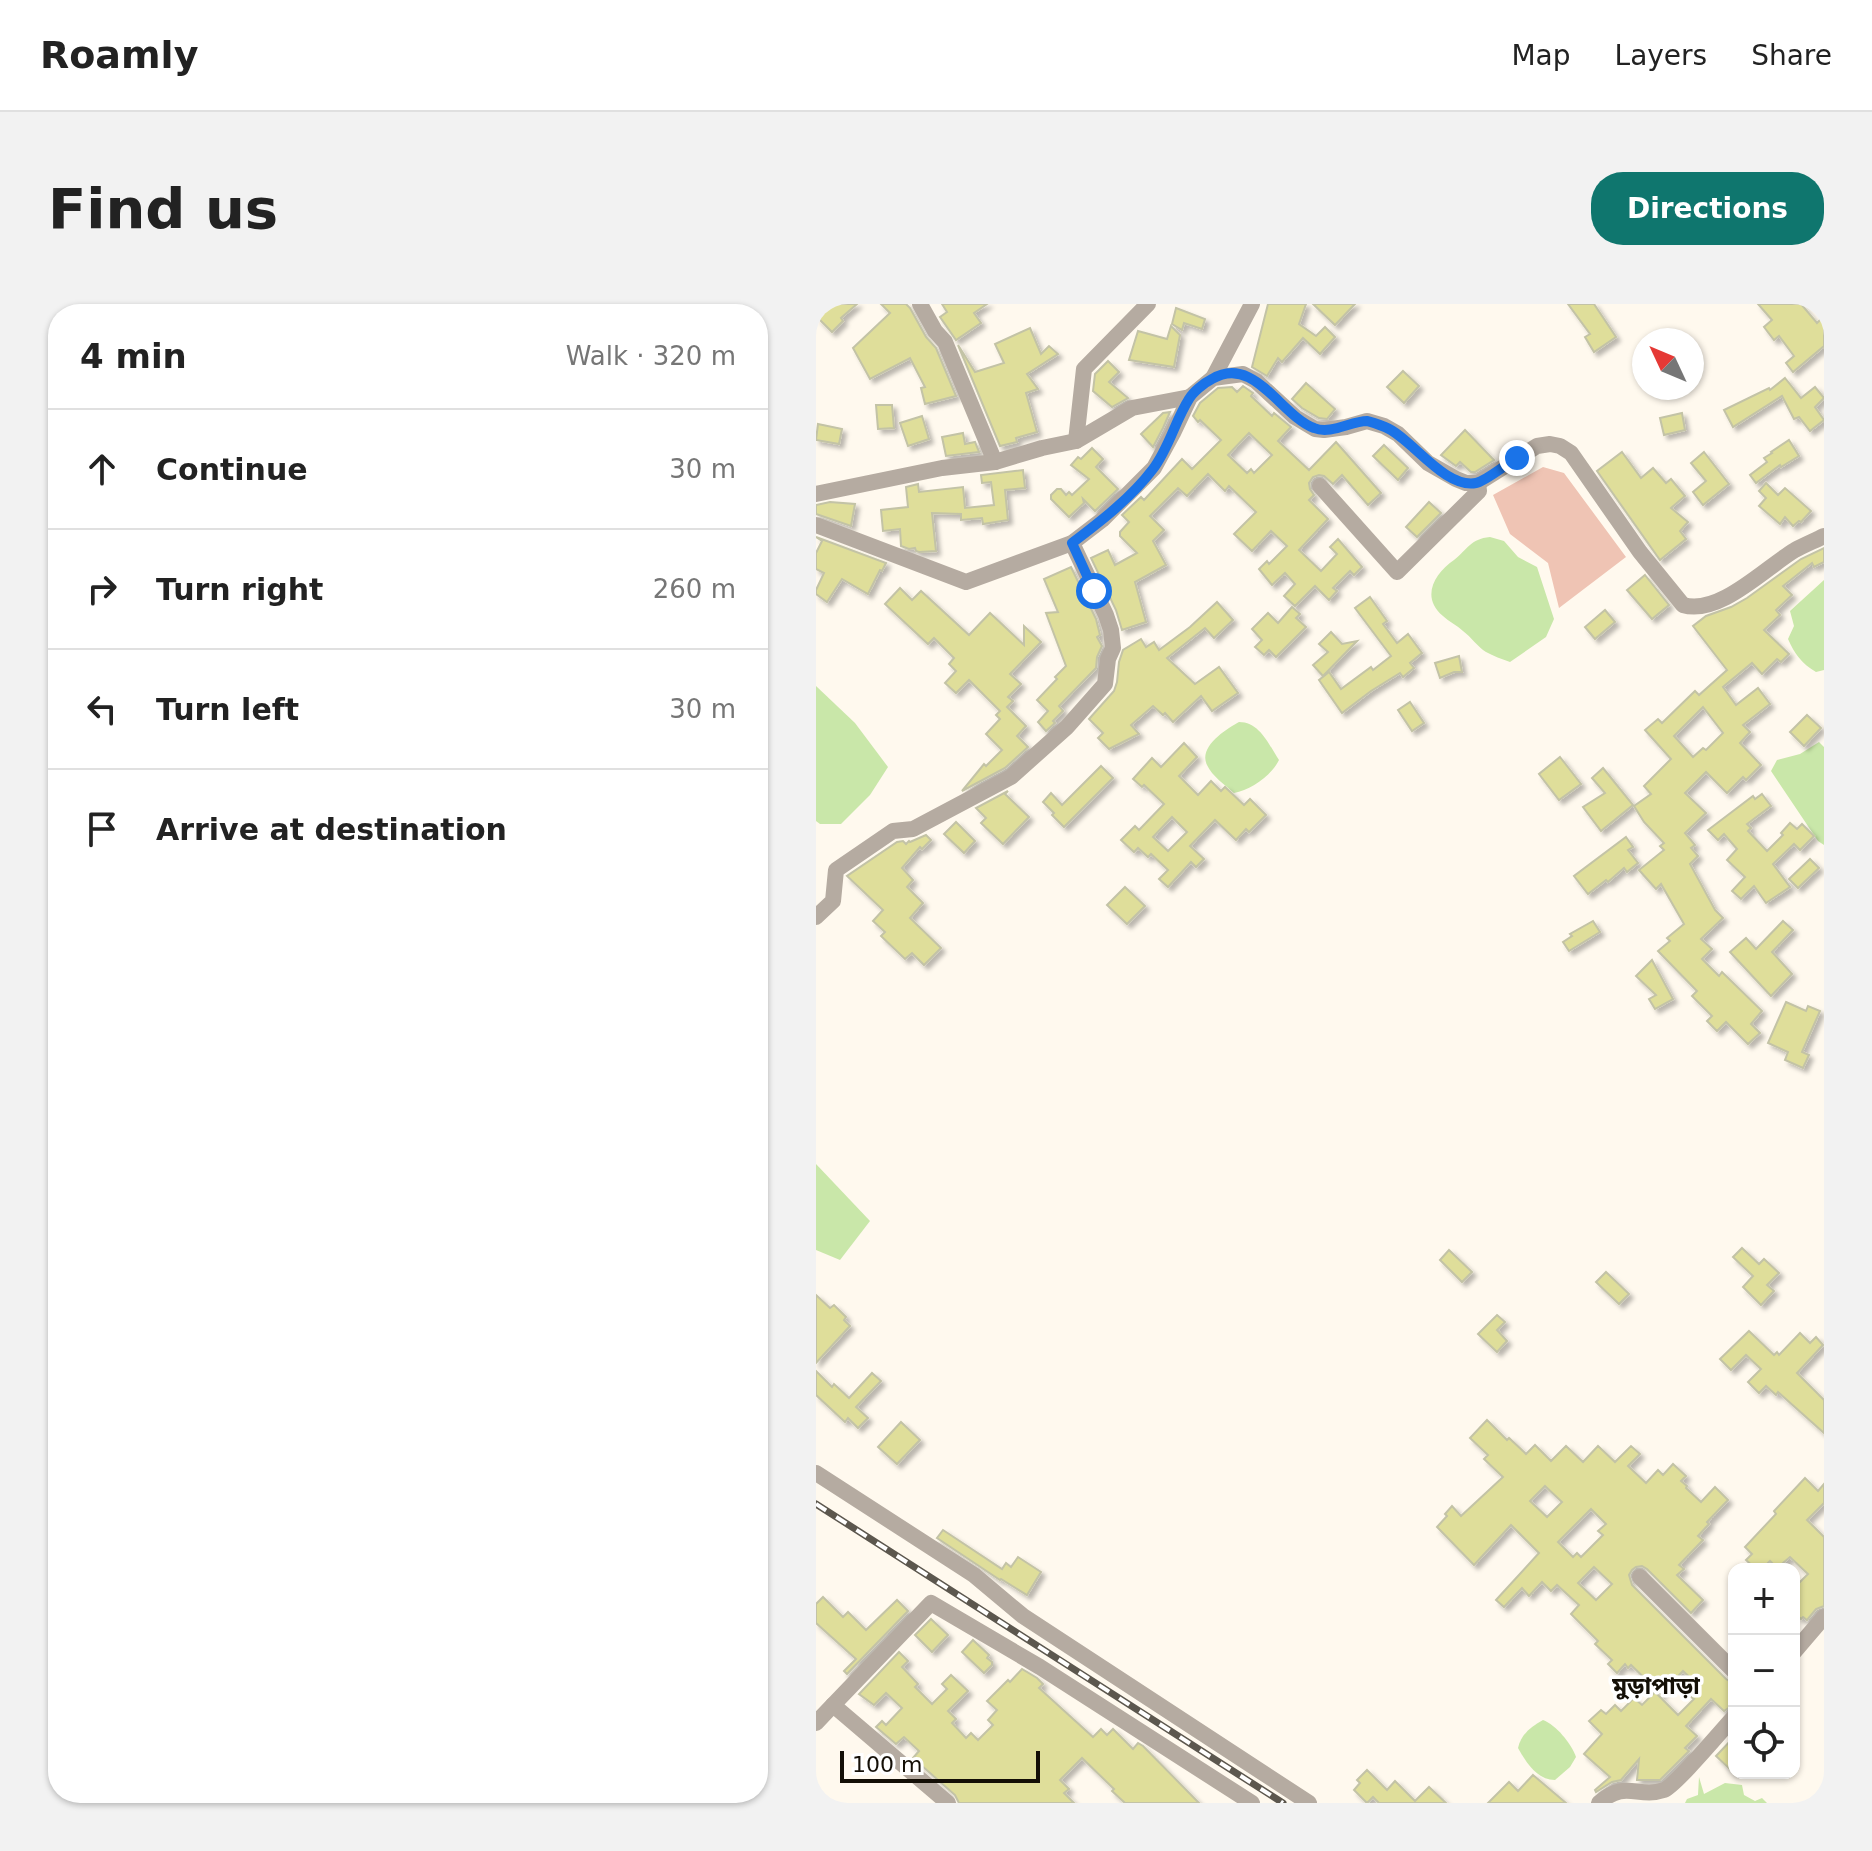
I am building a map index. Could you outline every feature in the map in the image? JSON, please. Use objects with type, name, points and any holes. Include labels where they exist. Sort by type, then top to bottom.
[{"type":"street","points":[[920,304],[945,342],[995,462]]},
{"type":"street","points":[[1076,441],[1084,369],[1148,304]]},
{"type":"street","points":[[816,525],[966,582],[1072,543],[1102,520],[1154,468],[1190,397],[1213,378],[1252,304]]},
{"type":"street","points":[[1213,378],[1243,374],[1256,381],[1295,417],[1315,429],[1346,427],[1367,421],[1384,426],[1398,434],[1428,463],[1466,483],[1478,483],[1537,446],[1560,446],[1571,453],[1649,563],[1683,605],[1693,608],[1704,607],[1729,596],[1796,549],[1824,536]]},
{"type":"street","points":[[816,494],[942,468],[995,462],[1076,441],[1132,408],[1190,397]]},
{"type":"street","points":[[1320,486],[1397,572],[1479,491],[1478,483]]},
{"type":"street","points":[[816,917],[833,901],[836,870],[893,831],[913,829],[1011,777],[1067,727],[1105,684],[1108,659],[1113,648],[1111,630],[1072,543]]},
{"type":"street","points":[[816,1473],[974,1575],[1023,1616],[1309,1803]]},
{"type":"street","points":[[1640,1577],[1728,1665]]},
{"type":"street","points":[[816,1723],[931,1603],[1040,1667],[1252,1803]]},
{"type":"street","points":[[1800,1645],[1824,1617]]},
{"type":"street","points":[[833,1705],[948,1803]]},
{"type":"street","points":[[1599,1803],[1618,1790],[1650,1793],[1668,1789],[1728,1724]]},
{"type":"shaded area","points":[[1543,467],[1564,473],[1626,557],[1559,608],[1548,563],[1510,534],[1493,495]]},
{"type":"shaded area","points":[[1490,537],[1504,541],[1518,557],[1537,567],[1554,619],[1546,637],[1510,662],[1483,650],[1443,616],[1432,601],[1433,586],[1441,572],[1474,542]]},
{"type":"shaded area","points":[[1824,580],[1824,670],[1816,672],[1799,658],[1788,639],[1794,626],[1790,611]]},
{"type":"shaded area","points":[[816,686],[855,723],[888,767],[870,795],[841,824],[820,824],[816,821]]},
{"type":"shaded area","points":[[1239,722],[1258,730],[1279,760],[1260,781],[1234,793],[1212,773],[1205,758],[1215,739]]},
{"type":"shaded area","points":[[1819,742],[1824,747],[1824,845],[1818,841],[1771,771],[1777,760],[1800,754]]},
{"type":"shaded area","points":[[816,1164],[870,1221],[840,1260],[816,1250]]},
{"type":"shaded area","points":[[1543,1720],[1562,1735],[1576,1757],[1555,1780],[1537,1774],[1518,1748],[1527,1731]]},
{"type":"shaded area","points":[[1699,1777],[1704,1794],[1725,1783],[1742,1785],[1744,1795],[1755,1801],[1762,1798],[1767,1803],[1685,1803],[1698,1795]]},
{"type":"building","points":[[832,304],[857,304],[841,318],[843,321],[832,332],[818,318]]},
{"type":"building","points":[[881,304],[906,304],[910,308],[936,348],[956,396],[925,404],[921,388],[925,387],[910,358],[870,379],[853,348],[890,313]]},
{"type":"building","points":[[942,304],[987,304],[974,313],[981,323],[956,340],[940,317],[947,312]]},
{"type":"building","points":[[1268,304],[1306,304],[1299,324],[1316,336],[1325,327],[1335,337],[1320,354],[1303,338],[1282,362],[1278,358],[1267,376],[1252,367]]},
{"type":"building","points":[[1313,304],[1355,304],[1335,325]]},
{"type":"building","points":[[1568,304],[1594,304],[1616,337],[1594,352],[1585,337],[1590,334]]},
{"type":"building","points":[[1758,304],[1801,304],[1817,323],[1824,316],[1824,346],[1793,372],[1786,363],[1794,356],[1779,336],[1774,340],[1764,327],[1772,320]]},
{"type":"building","points":[[1176,308],[1205,319],[1202,329],[1184,323],[1182,330],[1172,324]]},
{"type":"building","points":[[1171,326],[1180,335],[1174,367],[1129,360],[1138,331],[1167,339]]},
{"type":"building","points":[[1030,328],[1041,354],[1049,346],[1058,354],[1027,374],[1038,389],[1026,393],[1037,432],[1000,446],[958,345],[975,372],[1004,363],[995,344]]},
{"type":"building","points":[[1108,361],[1119,372],[1109,382],[1128,398],[1112,407],[1093,391],[1095,374]]},
{"type":"building","points":[[1403,371],[1419,386],[1404,403],[1387,387]]},
{"type":"building","points":[[1785,378],[1801,398],[1815,387],[1824,398],[1815,407],[1824,420],[1810,431],[1799,417],[1794,419],[1782,396],[1733,427],[1724,410],[1770,390]]},
{"type":"building","points":[[1306,383],[1335,409],[1327,419],[1319,418],[1292,399]]},
{"type":"building","points":[[1243,386],[1272,416],[1274,413],[1291,427],[1278,441],[1309,470],[1336,442],[1381,493],[1368,505],[1342,475],[1333,484],[1319,475],[1309,483],[1314,495],[1309,500],[1328,519],[1299,550],[1321,571],[1337,554],[1330,547],[1338,539],[1362,567],[1354,575],[1350,571],[1333,588],[1337,591],[1329,600],[1315,586],[1295,606],[1284,596],[1295,584],[1285,573],[1272,585],[1259,569],[1267,561],[1269,564],[1287,546],[1271,531],[1252,551],[1234,534],[1256,512],[1229,486],[1225,491],[1208,474],[1187,496],[1178,488],[1150,516],[1164,530],[1153,541],[1166,565],[1135,582],[1146,622],[1122,630],[1091,558],[1108,550],[1115,565],[1137,553],[1120,536],[1129,522],[1122,515],[1141,497],[1144,500],[1182,459],[1192,469],[1221,440],[1193,416],[1200,403],[1218,388],[1232,387],[1237,392]],"holes":[[[1249,433],[1272,455],[1254,473],[1251,469],[1247,473],[1228,455]]]},
{"type":"building","points":[[876,405],[892,405],[894,428],[878,429]]},
{"type":"building","points":[[1170,412],[1153,447],[1141,434],[1163,413]]},
{"type":"building","points":[[1682,413],[1685,430],[1664,435],[1660,418]]},
{"type":"building","points":[[922,416],[929,439],[908,446],[900,423]]},
{"type":"building","points":[[818,424],[842,429],[839,444],[816,440]]},
{"type":"building","points":[[1465,430],[1494,460],[1475,472],[1460,462],[1456,466],[1441,455]]},
{"type":"building","points":[[963,433],[965,444],[975,442],[979,452],[946,456],[942,437]]},
{"type":"building","points":[[1789,440],[1799,456],[1780,465],[1756,483],[1750,475],[1767,462],[1764,458]]},
{"type":"building","points":[[1384,445],[1408,468],[1398,480],[1373,456]]},
{"type":"building","points":[[1092,448],[1103,459],[1096,467],[1118,489],[1095,511],[1083,499],[1084,503],[1069,517],[1051,499],[1051,495],[1061,489],[1066,495],[1069,492],[1072,495],[1089,479],[1071,465]]},
{"type":"building","points":[[1622,452],[1641,478],[1653,468],[1666,483],[1671,479],[1685,496],[1671,508],[1688,522],[1680,531],[1686,539],[1660,560],[1597,471]]},
{"type":"building","points":[[1704,452],[1729,484],[1703,505],[1693,492],[1706,481],[1691,463]]},
{"type":"building","points":[[1023,470],[1025,488],[1005,490],[1008,520],[983,524],[982,518],[961,520],[961,514],[932,513],[936,551],[919,552],[915,548],[901,546],[900,529],[883,531],[881,510],[908,507],[906,487],[918,484],[919,492],[963,487],[965,508],[994,505],[991,482],[982,483],[981,475]]},
{"type":"building","points":[[1766,483],[1778,495],[1785,488],[1811,511],[1793,526],[1785,517],[1780,524],[1759,506],[1766,498],[1759,491]]},
{"type":"building","points":[[830,502],[855,504],[851,526],[816,514],[816,505]]},
{"type":"building","points":[[1429,502],[1441,513],[1417,537],[1406,527]]},
{"type":"building","points":[[816,537],[886,563],[868,594],[842,579],[827,602],[816,594],[824,573],[816,569],[816,553],[822,541]]},
{"type":"building","points":[[1824,548],[1824,562],[1814,567],[1812,563],[1783,586],[1792,595],[1776,610],[1780,615],[1764,630],[1789,654],[1781,662],[1777,659],[1762,674],[1752,663],[1723,687],[1736,705],[1758,688],[1770,704],[1743,725],[1750,732],[1740,743],[1761,765],[1727,793],[1706,772],[1685,793],[1706,813],[1685,833],[1695,845],[1691,848],[1698,856],[1690,864],[1715,910],[1723,918],[1701,939],[1712,949],[1702,959],[1719,976],[1722,972],[1762,1011],[1751,1024],[1760,1033],[1748,1044],[1726,1022],[1717,1031],[1707,1021],[1712,1016],[1692,996],[1697,991],[1658,951],[1670,941],[1667,938],[1684,924],[1661,884],[1656,889],[1639,870],[1664,850],[1660,846],[1664,843],[1634,806],[1651,794],[1644,786],[1671,759],[1645,730],[1658,719],[1662,723],[1695,691],[1699,695],[1727,670],[1693,626],[1706,616],[1747,598],[1801,559]],"holes":[[[1703,707],[1723,733],[1706,750],[1703,748],[1693,757],[1674,736]]]},
{"type":"building","points":[[1071,567],[1096,619],[1100,635],[1097,637],[1102,646],[1096,668],[1059,706],[1063,711],[1046,731],[1038,722],[1048,711],[1037,700],[1066,666],[1046,613],[1058,612],[1044,579]]},
{"type":"building","points":[[1645,575],[1669,605],[1652,619],[1627,590]]},
{"type":"building","points":[[900,588],[912,600],[921,591],[969,635],[990,613],[1024,645],[1024,626],[1041,642],[1010,674],[1021,684],[1008,697],[1013,701],[1007,707],[1026,726],[1017,736],[1028,747],[1005,768],[962,791],[984,764],[986,766],[1002,750],[986,734],[1000,719],[996,715],[1000,711],[969,680],[956,693],[945,683],[956,671],[949,664],[954,658],[934,638],[928,644],[885,604]]},
{"type":"building","points":[[1370,597],[1387,621],[1383,624],[1397,643],[1408,634],[1422,653],[1410,663],[1414,668],[1403,677],[1400,673],[1342,713],[1319,680],[1329,672],[1341,689],[1391,656],[1355,608]]},
{"type":"building","points":[[1217,602],[1233,620],[1214,638],[1205,628],[1167,658],[1195,684],[1219,667],[1238,693],[1212,711],[1201,696],[1173,722],[1153,706],[1131,725],[1139,734],[1109,749],[1098,738],[1103,733],[1089,719],[1114,691],[1123,650],[1141,639],[1146,647],[1154,642],[1159,650]]},
{"type":"building","points":[[1292,607],[1300,614],[1296,618],[1306,627],[1276,657],[1269,650],[1264,655],[1255,647],[1262,640],[1252,629],[1268,613],[1278,623]]},
{"type":"building","points":[[1605,610],[1615,622],[1595,639],[1585,627]]},
{"type":"building","points":[[1331,632],[1342,644],[1357,641],[1323,676],[1313,665],[1328,652],[1319,644]]},
{"type":"building","points":[[1459,656],[1462,672],[1440,678],[1435,663]]},
{"type":"building","points":[[1410,702],[1424,723],[1412,731],[1398,710]]},
{"type":"building","points":[[1807,715],[1821,728],[1804,746],[1790,732]]},
{"type":"building","points":[[1184,743],[1197,757],[1179,776],[1198,795],[1211,781],[1221,791],[1225,787],[1244,805],[1250,799],[1266,815],[1236,840],[1215,820],[1190,846],[1204,859],[1196,867],[1191,862],[1168,887],[1159,879],[1168,870],[1151,854],[1148,857],[1138,848],[1134,852],[1121,840],[1135,826],[1139,830],[1164,804],[1133,779],[1152,758],[1161,767]],"holes":[[[1172,817],[1187,832],[1168,851],[1153,837]]]},
{"type":"building","points":[[1560,757],[1581,784],[1559,800],[1539,774]]},
{"type":"building","points":[[1101,766],[1113,778],[1064,827],[1043,802],[1051,793],[1062,805]]},
{"type":"building","points":[[1603,768],[1633,805],[1601,831],[1583,807],[1605,793],[1592,778]]},
{"type":"building","points":[[1008,791],[1005,794],[1029,817],[1003,844],[981,823],[986,818],[976,808]]},
{"type":"building","points":[[1762,794],[1771,806],[1747,824],[1751,828],[1748,831],[1767,851],[1790,823],[1797,829],[1802,824],[1814,836],[1800,850],[1794,844],[1773,864],[1790,887],[1766,903],[1754,886],[1741,899],[1732,891],[1745,877],[1727,860],[1737,849],[1724,834],[1718,840],[1708,830],[1753,796],[1755,799]]},
{"type":"building","points":[[956,822],[975,841],[964,853],[944,834]]},
{"type":"building","points":[[926,835],[931,840],[922,849],[920,847],[902,868],[913,880],[907,887],[923,903],[910,918],[941,948],[924,965],[912,953],[905,959],[881,936],[885,932],[873,921],[883,910],[847,876],[897,842],[906,844]]},
{"type":"building","points":[[1626,837],[1633,847],[1628,850],[1638,863],[1627,872],[1624,868],[1588,894],[1574,876]]},
{"type":"building","points":[[1810,859],[1819,868],[1798,888],[1789,879]]},
{"type":"building","points":[[1125,887],[1145,906],[1127,924],[1107,905]]},
{"type":"building","points":[[1593,921],[1600,932],[1569,951],[1563,942],[1572,936],[1570,934]]},
{"type":"building","points":[[1783,921],[1793,930],[1772,952],[1792,974],[1771,996],[1730,952],[1746,938],[1756,949]]},
{"type":"building","points":[[1652,960],[1673,999],[1655,1009],[1649,999],[1656,995],[1636,976]]},
{"type":"building","points":[[1786,1002],[1806,1011],[1808,1006],[1820,1011],[1802,1052],[1809,1055],[1803,1068],[1785,1060],[1788,1052],[1768,1043]]},
{"type":"building","points":[[1742,1248],[1759,1264],[1764,1259],[1779,1273],[1767,1285],[1774,1291],[1761,1305],[1743,1287],[1753,1276],[1733,1257]]},
{"type":"building","points":[[1449,1250],[1472,1272],[1462,1282],[1440,1260]]},
{"type":"building","points":[[1606,1272],[1629,1294],[1619,1304],[1596,1282]]},
{"type":"building","points":[[816,1295],[830,1308],[834,1305],[850,1326],[816,1363]]},
{"type":"building","points":[[1497,1315],[1505,1322],[1497,1330],[1507,1341],[1497,1352],[1478,1334]]},
{"type":"building","points":[[1749,1331],[1774,1355],[1777,1352],[1779,1355],[1800,1333],[1810,1343],[1816,1337],[1823,1345],[1797,1373],[1824,1400],[1824,1433],[1778,1392],[1776,1395],[1766,1386],[1759,1393],[1748,1382],[1761,1369],[1746,1355],[1731,1370],[1720,1359]]},
{"type":"building","points":[[816,1371],[849,1398],[872,1373],[881,1381],[856,1407],[868,1418],[858,1428],[848,1418],[845,1422],[816,1395]]},
{"type":"building","points":[[1487,1420],[1526,1454],[1535,1445],[1551,1461],[1566,1446],[1583,1462],[1598,1446],[1615,1462],[1631,1446],[1640,1454],[1628,1466],[1646,1483],[1658,1470],[1663,1475],[1673,1464],[1686,1476],[1681,1481],[1686,1488],[1701,1502],[1715,1487],[1728,1500],[1698,1536],[1703,1540],[1679,1565],[1684,1569],[1677,1575],[1703,1600],[1691,1613],[1647,1569],[1636,1567],[1629,1575],[1632,1585],[1728,1680],[1728,1708],[1724,1711],[1711,1699],[1686,1726],[1697,1736],[1685,1748],[1689,1751],[1660,1780],[1637,1780],[1639,1759],[1621,1780],[1596,1792],[1610,1777],[1584,1754],[1602,1734],[1589,1721],[1601,1710],[1606,1714],[1615,1705],[1621,1711],[1634,1698],[1642,1705],[1655,1692],[1678,1715],[1694,1699],[1691,1697],[1700,1687],[1683,1671],[1661,1694],[1631,1665],[1628,1668],[1625,1664],[1617,1673],[1608,1664],[1612,1660],[1595,1644],[1598,1641],[1571,1614],[1579,1605],[1557,1585],[1551,1591],[1542,1582],[1529,1596],[1522,1588],[1504,1607],[1496,1600],[1539,1553],[1511,1525],[1474,1565],[1437,1527],[1452,1506],[1461,1516],[1503,1477],[1484,1459],[1488,1455],[1470,1438]],"holes":[[[1545,1486],[1562,1502],[1547,1517],[1530,1501]],[[1591,1509],[1606,1524],[1598,1531],[1603,1535],[1581,1557],[1577,1553],[1573,1557],[1558,1542]],[[1594,1567],[1612,1584],[1596,1600],[1578,1583]]]},
{"type":"building","points":[[901,1422],[920,1440],[897,1464],[878,1447]]},
{"type":"building","points":[[1805,1478],[1818,1491],[1824,1484],[1824,1503],[1807,1520],[1824,1537],[1824,1606],[1816,1609],[1807,1620],[1800,1618],[1800,1582],[1808,1574],[1800,1563],[1790,1557],[1783,1563],[1749,1563],[1746,1560],[1752,1554],[1745,1547],[1776,1514],[1774,1511]]},
{"type":"building","points":[[943,1530],[1002,1569],[1006,1563],[1011,1567],[1018,1557],[1041,1572],[1027,1595],[937,1538]]},
{"type":"building","points":[[823,1597],[843,1617],[848,1612],[866,1630],[897,1600],[908,1611],[847,1674],[844,1671],[856,1659],[816,1623],[816,1604]]},
{"type":"building","points":[[931,1619],[948,1635],[932,1652],[915,1635]]},
{"type":"building","points":[[973,1640],[992,1662],[984,1673],[962,1652]]},
{"type":"building","points":[[899,1652],[908,1661],[902,1667],[918,1684],[915,1687],[932,1704],[947,1689],[942,1684],[951,1675],[968,1691],[948,1711],[956,1719],[952,1723],[966,1738],[971,1733],[978,1740],[993,1725],[988,1720],[997,1710],[987,1701],[1022,1669],[1037,1678],[1043,1684],[1039,1688],[1093,1737],[1101,1729],[1107,1735],[1113,1729],[1133,1749],[1138,1743],[1143,1746],[1199,1803],[1125,1803],[1082,1758],[1060,1780],[1069,1789],[1064,1793],[1074,1803],[959,1803],[955,1795],[913,1758],[919,1751],[904,1737],[896,1744],[876,1727],[882,1721],[886,1725],[902,1708],[886,1693],[874,1705],[859,1694]]},
{"type":"building","points":[[1728,1743],[1728,1767],[1716,1756]]},
{"type":"building","points":[[1367,1770],[1387,1790],[1395,1781],[1415,1801],[1429,1787],[1446,1803],[1379,1803],[1373,1797],[1367,1803],[1354,1790],[1360,1783],[1357,1780]]},
{"type":"building","points":[[1533,1775],[1566,1803],[1488,1803],[1509,1782],[1518,1791]]},
{"type":"railway","points":[[816,1504],[1283,1803]]},
{"type":"district","name":"মুড়াপাড়া","points":[[1656,1686]]},
{"type":"route","points":[[1094,591],[1072,543],[1102,520],[1154,468],[1190,397],[1213,378],[1243,374],[1256,381],[1295,417],[1315,429],[1346,427],[1367,421],[1384,426],[1398,434],[1428,463],[1466,483],[1478,483],[1517,458]]}]
